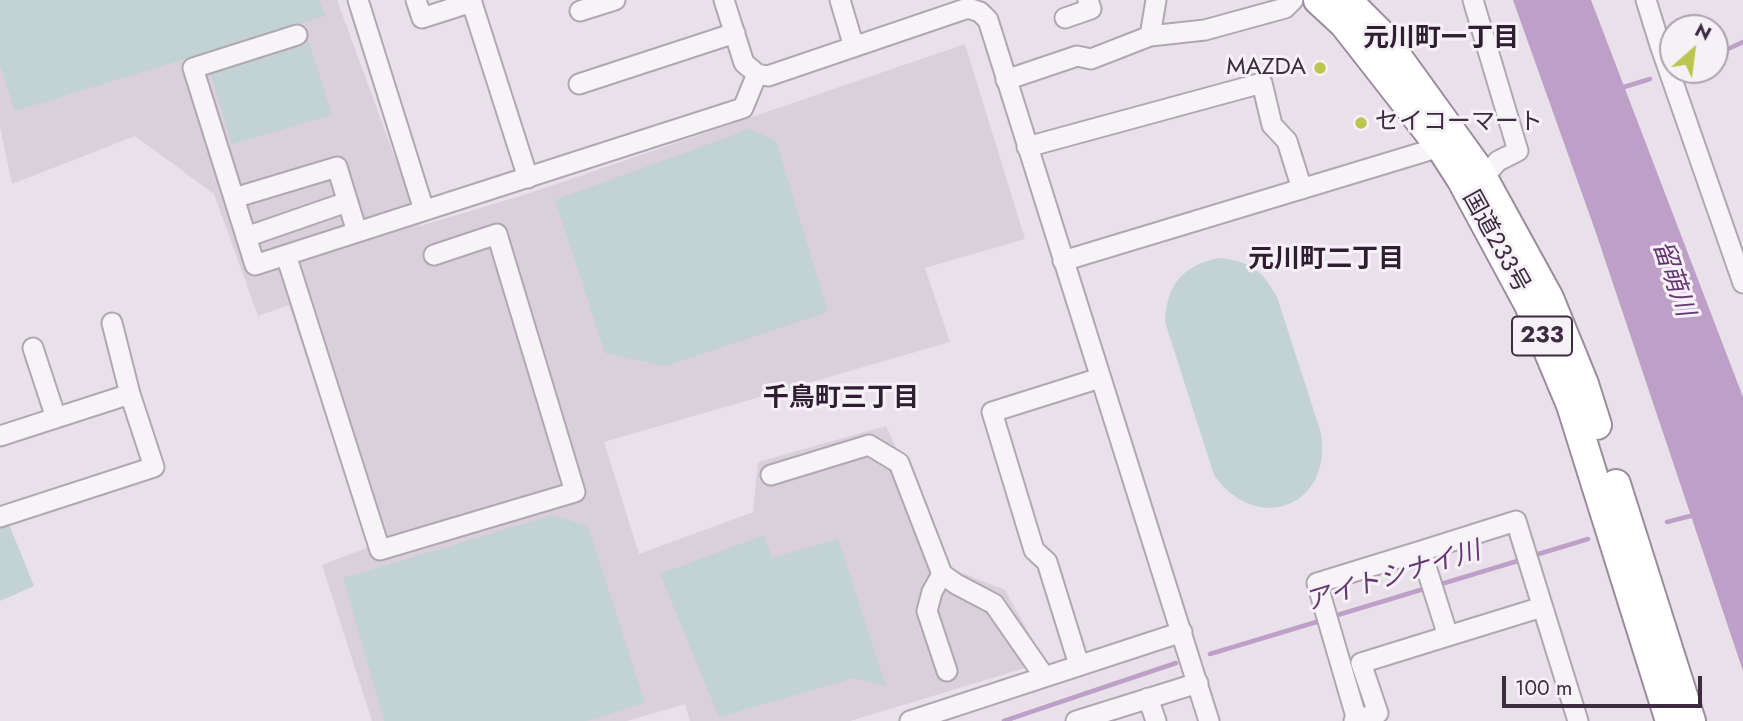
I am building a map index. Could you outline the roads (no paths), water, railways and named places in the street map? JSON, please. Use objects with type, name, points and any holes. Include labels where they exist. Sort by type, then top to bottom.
[{"type":"highway","name":"国道233号","points":[[1318,0],[1344,24],[1449,144],[1483,178],[1549,298],[1584,384],[1691,721]]},
{"type":"highway","name":"国道233号","points":[[1347,0],[1381,34],[1449,144],[1461,179],[1529,305],[1571,405],[1670,721]]},
{"type":"street","points":[[358,0],[424,210]]},
{"type":"street","points":[[416,0],[422,18],[472,1],[528,178]]},
{"type":"street","points":[[580,11],[615,0]]},
{"type":"street","points":[[724,0],[744,63],[757,74],[768,76],[968,8],[982,6],[1209,721]]},
{"type":"street","points":[[840,0],[854,47]]},
{"type":"street","points":[[1065,18],[1091,9],[1088,0]]},
{"type":"street","points":[[1150,36],[1156,0]]},
{"type":"street","points":[[1006,80],[1077,56],[1091,60],[1150,36],[1205,30],[1284,8],[1293,0]]},
{"type":"street","points":[[1473,0],[1518,151],[1497,161],[1483,178]]},
{"type":"street","points":[[1646,0],[1743,283]]},
{"type":"street","points":[[579,84],[735,33]]},
{"type":"street","points":[[297,35],[193,68],[255,265],[743,108],[757,74]]},
{"type":"street","points":[[1027,147],[1262,83],[1272,125],[1287,141],[1302,189]]},
{"type":"street","points":[[1063,261],[1449,144]]},
{"type":"street","points":[[234,198],[337,167],[357,232]]},
{"type":"street","points":[[246,237],[347,202]]},
{"type":"street","points":[[286,255],[380,550],[575,492],[497,234],[434,255]]},
{"type":"street","points":[[0,517],[154,467],[130,394],[112,323]]},
{"type":"street","points":[[33,348],[56,418]]},
{"type":"street","points":[[1079,665],[1046,562],[1034,550],[992,412],[1100,378]]},
{"type":"street","points":[[0,436],[130,394]]},
{"type":"street","points":[[771,475],[869,445],[899,463],[942,573],[956,584],[994,604],[1044,676]]},
{"type":"street","points":[[1542,607],[1362,663],[1378,713],[1355,720],[1317,583],[1516,521],[1578,721]]},
{"type":"street","points":[[1421,551],[1448,636]]},
{"type":"street","points":[[942,573],[932,592],[927,611],[947,671]]},
{"type":"street","points":[[910,721],[1182,632]]},
{"type":"street","points":[[1076,721],[1197,680]]},
{"type":"street","points":[[1149,698],[1156,721]]},
{"type":"water","name":"留萌川","points":[[1513,0],[1591,0],[1743,397],[1743,671],[1595,230]]},
{"type":"waterway","points":[[1729,48],[1743,42]]},
{"type":"waterway","points":[[1621,88],[1650,79]]},
{"type":"waterway","name":"アイトシナイ川","points":[[1667,522],[1694,515]]},
{"type":"waterway","name":"アイトシナイ川","points":[[1532,556],[1588,539]]},
{"type":"waterway","name":"アイトシナイ川","points":[[1438,585],[1524,559]]},
{"type":"waterway","name":"アイトシナイ川","points":[[1331,617],[1427,588]]},
{"type":"waterway","name":"アイトシナイ川","points":[[1210,654],[1323,620]]},
{"type":"waterway","name":"アイトシナイ川","points":[[1004,721],[1176,663]]},
{"type":"place","name":"MAZDA","points":[[1320,68]]},
{"type":"place","name":"セイコーマート","points":[[1361,123]]},
{"type":"district","name":"元川町一丁目","points":[[1441,40]]},
{"type":"district","name":"元川町二丁目","points":[[1326,261]]},
{"type":"district","name":"千鳥町三丁目","points":[[841,400]]}]
